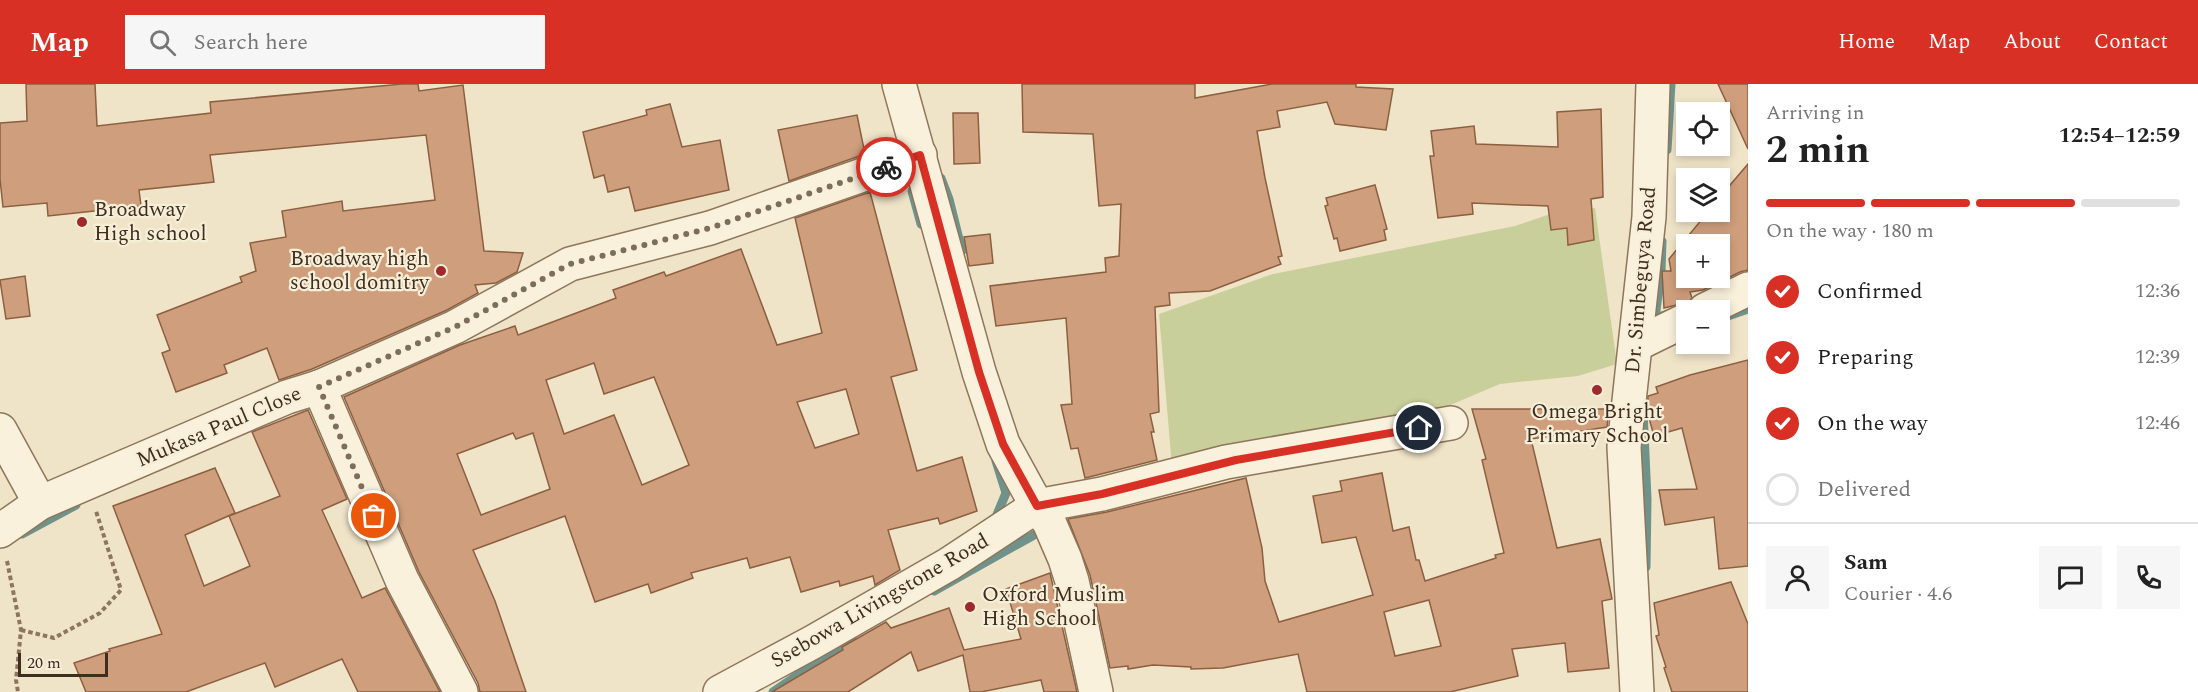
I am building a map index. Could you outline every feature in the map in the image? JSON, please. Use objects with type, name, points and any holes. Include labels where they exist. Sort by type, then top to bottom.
[{"type":"street","points":[[899,84],[979,372],[1003,444],[1037,506],[1049,522],[1065,559],[1096,692]]},
{"type":"street","name":"Dr. Simbeguya Road","points":[[1637,692],[1624,447],[1649,217],[1653,84]]},
{"type":"street","name":"Mukasa Paul Close","points":[[1,531],[40,503],[287,397],[319,387],[455,327],[570,264],[710,228],[920,155]]},
{"type":"street","points":[[1725,300],[1748,289]]},
{"type":"street","points":[[1637,344],[1676,325]]},
{"type":"street","points":[[319,387],[402,580],[461,692]]},
{"type":"street","points":[[1037,506],[1102,494],[1236,460],[1451,423]]},
{"type":"street","points":[[0,430],[40,503]]},
{"type":"street","name":"Ssebowa Livingstone Road","points":[[720,692],[949,564],[1037,506]]},
{"type":"path","points":[[21,630],[54,638],[100,613],[121,590],[87,482]]},
{"type":"path","points":[[1,531],[21,630],[16,680],[18,692]]},
{"type":"green space","points":[[1595,208],[1617,364],[1578,376],[1500,384],[1422,417],[1172,467],[1159,314],[1273,274],[1515,226],[1553,213]]},
{"type":"building","points":[[26,84],[95,84],[97,126],[211,113],[210,102],[402,84],[418,84],[419,91],[463,85],[484,251],[523,253],[517,272],[496,283],[475,285],[478,293],[447,310],[312,369],[279,380],[267,348],[224,365],[227,373],[176,392],[162,353],[170,350],[157,315],[242,282],[240,277],[256,271],[250,243],[286,237],[282,211],[342,201],[343,211],[435,200],[426,135],[210,155],[214,182],[139,190],[141,206],[48,216],[47,203],[3,207],[0,179],[0,123],[27,121]]},
{"type":"building","points":[[1022,84],[1195,84],[1195,98],[1272,84],[1356,84],[1356,87],[1393,89],[1386,130],[1335,124],[1327,102],[1277,111],[1280,127],[1257,131],[1282,256],[1278,257],[1281,264],[1210,291],[1169,293],[1170,305],[1155,307],[1159,412],[1150,414],[1157,460],[1085,478],[1078,448],[1071,449],[1061,405],[1072,404],[1066,318],[996,326],[990,286],[1106,272],[1105,258],[1119,256],[1121,204],[1099,206],[1093,134],[1023,132]]},
{"type":"building","points":[[1718,84],[1748,84],[1748,149],[1730,110],[1730,102],[1726,102]]},
{"type":"building","points":[[670,104],[682,147],[720,140],[729,190],[635,211],[629,187],[608,192],[604,175],[594,178],[583,132],[647,115],[646,110]]},
{"type":"building","points":[[1601,109],[1603,197],[1591,199],[1594,240],[1568,245],[1567,228],[1551,230],[1548,206],[1472,203],[1473,214],[1438,218],[1430,156],[1434,156],[1431,131],[1474,126],[1476,144],[1558,147],[1557,112]]},
{"type":"building","points":[[953,113],[978,113],[980,163],[954,164]]},
{"type":"building","points":[[857,115],[865,154],[789,181],[778,130]]},
{"type":"building","points":[[1748,164],[1748,270],[1730,277],[1730,234],[1690,234],[1700,222],[1730,222],[1730,185]]},
{"type":"building","points":[[1375,185],[1387,229],[1384,230],[1386,240],[1340,251],[1337,238],[1334,239],[1325,206],[1328,205],[1326,198]]},
{"type":"building","points":[[870,192],[917,370],[891,377],[917,471],[962,457],[977,511],[940,524],[938,518],[888,530],[900,570],[875,585],[873,576],[840,586],[839,581],[801,592],[790,557],[750,568],[747,558],[691,573],[693,578],[651,593],[648,584],[595,602],[565,516],[473,550],[495,601],[526,692],[480,692],[478,683],[419,572],[344,397],[460,345],[515,326],[518,335],[616,298],[613,290],[664,272],[666,276],[741,249],[777,345],[822,333],[795,218]],"holes":[[[594,363],[604,394],[654,377],[689,465],[642,485],[614,415],[564,434],[546,380]],[[846,389],[859,434],[815,448],[797,402]],[[513,433],[516,439],[533,433],[550,489],[481,515],[457,454]]]},
{"type":"building","points":[[990,234],[993,263],[969,266],[964,237]]},
{"type":"building","points":[[1676,251],[1676,288],[1707,288],[1690,292],[1690,300],[1676,300],[1676,305],[1664,308],[1662,271],[1671,271],[1669,259]]},
{"type":"building","points":[[25,276],[30,316],[6,319],[0,280]]},
{"type":"building","points":[[1748,360],[1748,566],[1719,569],[1714,517],[1665,525],[1659,490],[1697,489],[1682,428],[1654,436],[1647,411],[1648,396],[1658,393],[1656,387],[1690,375]]},
{"type":"building","points":[[1472,409],[1609,409],[1607,427],[1531,439],[1557,548],[1600,539],[1612,599],[1602,601],[1609,668],[1568,672],[1565,643],[1512,649],[1518,676],[1450,692],[1307,692],[1298,654],[1223,668],[1191,669],[1191,667],[1153,665],[1128,669],[1128,666],[1110,668],[1090,575],[1068,519],[1107,512],[1246,478],[1262,548],[1265,581],[1279,622],[1373,595],[1356,537],[1322,543],[1313,496],[1342,491],[1340,481],[1382,473],[1393,531],[1409,527],[1416,560],[1419,560],[1425,581],[1496,558],[1495,555],[1504,553],[1482,460],[1486,459]],"holes":[[[1429,600],[1441,646],[1395,656],[1384,612]]]},
{"type":"building","points":[[308,410],[347,499],[322,510],[362,598],[385,588],[440,692],[358,692],[342,659],[275,687],[265,663],[186,692],[86,692],[74,663],[110,651],[109,649],[162,634],[113,506],[215,468],[235,513],[185,535],[204,586],[250,566],[229,516],[280,496],[252,432]]},
{"type":"building","points":[[1050,573],[1077,692],[1044,692],[1041,680],[981,692],[970,692],[963,655],[918,671],[911,652],[848,692],[772,692],[886,622],[891,628],[949,608],[964,650],[1021,639],[1006,589]]},
{"type":"building","points":[[1731,582],[1748,624],[1748,692],[1672,692],[1656,636],[1659,635],[1654,603]]},
{"type":"waterway","points":[[1667,150],[1671,84]]},
{"type":"waterway","points":[[941,178],[949,199],[962,251]]},
{"type":"waterway","points":[[912,191],[921,224]]},
{"type":"waterway","points":[[1662,241],[1661,272],[1655,318],[1665,315]]},
{"type":"waterway","points":[[1730,315],[1748,309]]},
{"type":"waterway","points":[[1643,410],[1647,499],[1646,567]]},
{"type":"waterway","points":[[993,519],[1006,493],[996,461]]},
{"type":"waterway","points":[[22,534],[76,505]]},
{"type":"waterway","points":[[934,591],[1034,535]]},
{"type":"waterway","points":[[773,692],[852,638]]},
{"type":"way so far","points":[[374,516],[319,387],[455,327],[570,264],[710,228],[886,167]]},
{"type":"place","name":"Broadway High school","points":[[82,222]]},
{"type":"place","name":"Broadway high school domitry","points":[[441,271]]},
{"type":"place","name":"Omega Bright Primary School","points":[[1597,390]]},
{"type":"place","name":"Oxford Muslim High School","points":[[970,607]]},
{"type":"route","points":[[886,167],[920,155],[979,372],[1003,444],[1037,506],[1102,494],[1226,462],[1419,428]]}]
